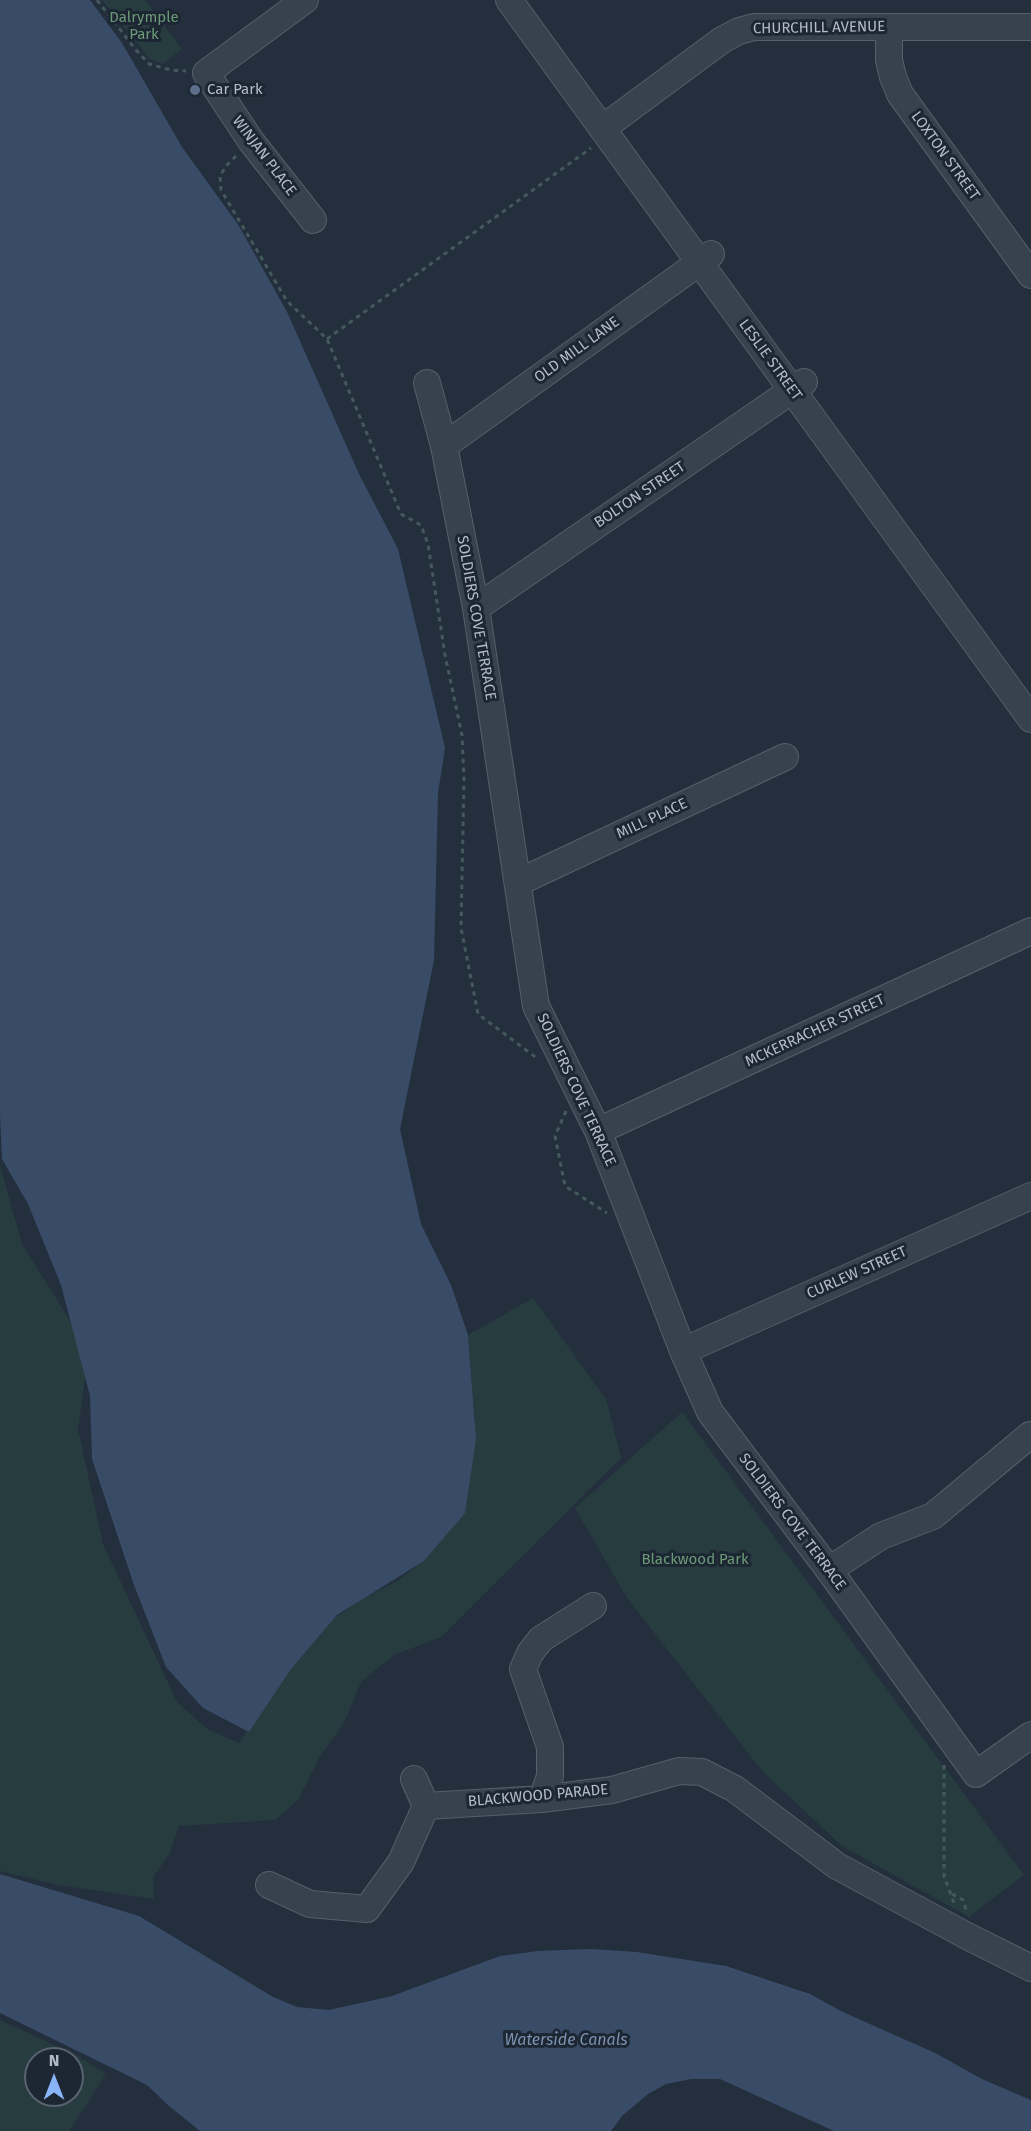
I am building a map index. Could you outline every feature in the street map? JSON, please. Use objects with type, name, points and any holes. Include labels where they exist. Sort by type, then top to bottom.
[{"type":"street","points":[[206,73],[305,0]]},
{"type":"street","name":"LESLIE STREET","points":[[509,0],[705,258],[1026,691],[1031,719]]},
{"type":"street","name":"LESLIE STREET","points":[[526,0],[606,130]]},
{"type":"street","name":"CHURCHILL AVENUE","points":[[606,130],[722,40],[739,31],[754,27],[1031,27]]},
{"type":"street","name":"LOXTON STREET","points":[[888,27],[892,77],[900,94],[1031,274]]},
{"type":"street","name":"WINJAN PLACE","points":[[206,73],[251,141],[313,220]]},
{"type":"street","name":"OLD MILL LANE","points":[[444,446],[705,258]]},
{"type":"street","name":"SOLDIERS COVE TERRACE","points":[[427,383],[444,446],[476,608],[536,1006],[598,1131],[683,1351],[710,1412],[829,1570],[976,1774],[1031,1735]]},
{"type":"street","name":"BOLTON STREET","points":[[476,608],[798,386]]},
{"type":"street","name":"MILL PLACE","points":[[519,882],[784,758]]},
{"type":"street","name":"MCKERRACHER STREET","points":[[598,1131],[1031,931]]},
{"type":"street","name":"CURLEW STREET","points":[[683,1351],[1031,1196]]},
{"type":"street","points":[[829,1570],[881,1536],[933,1516],[1030,1435]]},
{"type":"street","points":[[542,1799],[550,1776],[550,1747],[523,1669],[530,1653],[541,1639],[593,1606]]},
{"type":"street","name":"BLACKWOOD PARADE","points":[[426,1806],[542,1799],[612,1790],[679,1771],[702,1772],[735,1789],[837,1866],[1031,1968]]},
{"type":"street","points":[[269,1885],[310,1904],[367,1909],[401,1862],[426,1806],[414,1779]]},
{"type":"path","points":[[97,0],[149,64],[171,70],[206,73]]},
{"type":"path","points":[[327,339],[606,130]]},
{"type":"path","points":[[944,1757],[944,1875],[967,1936]]},
{"type":"green space","name":"Dalrymple Park","points":[[102,0],[145,0],[182,49],[163,64],[150,59]]},
{"type":"green space","points":[[0,1165],[22,1244],[89,1351],[78,1429],[103,1544],[177,1702],[207,1729],[239,1743],[318,1630],[362,1599],[397,1581],[424,1561],[451,1529],[475,1419],[468,1335],[533,1298],[606,1399],[621,1458],[441,1637],[394,1655],[361,1682],[345,1721],[319,1758],[298,1800],[275,1820],[179,1826],[170,1853],[153,1877],[154,1899],[58,1885],[0,1871]]},
{"type":"green space","name":"Blackwood Park","points":[[682,1412],[1024,1875],[969,1917],[842,1846],[763,1772],[627,1598],[575,1508]]},
{"type":"green space","points":[[0,2020],[58,2047],[24,2047],[24,2107],[84,2107],[84,2060],[106,2074],[69,2131],[0,2131]]},
{"type":"water","points":[[0,0],[90,0],[122,43],[182,147],[239,226],[287,312],[359,474],[398,549],[445,748],[438,793],[434,960],[400,1129],[421,1224],[451,1285],[468,1335],[476,1439],[465,1513],[424,1561],[337,1615],[291,1669],[249,1732],[203,1708],[166,1667],[134,1585],[92,1459],[90,1396],[61,1285],[28,1204],[2,1159],[0,1114]]},
{"type":"water","name":"Waterside Canals","points":[[0,1874],[139,1916],[273,1997],[297,2007],[329,2010],[392,1996],[500,1956],[538,1951],[591,1949],[637,1952],[726,1966],[810,1994],[843,2012],[935,2053],[982,2079],[1031,2100],[1031,2131],[834,2131],[720,2079],[691,2079],[666,2084],[648,2094],[622,2116],[611,2131],[200,2131],[147,2085],[84,2054],[84,2047],[69,2047],[0,2013]]},
{"type":"place","name":"Car Park","points":[[195,90]]}]
